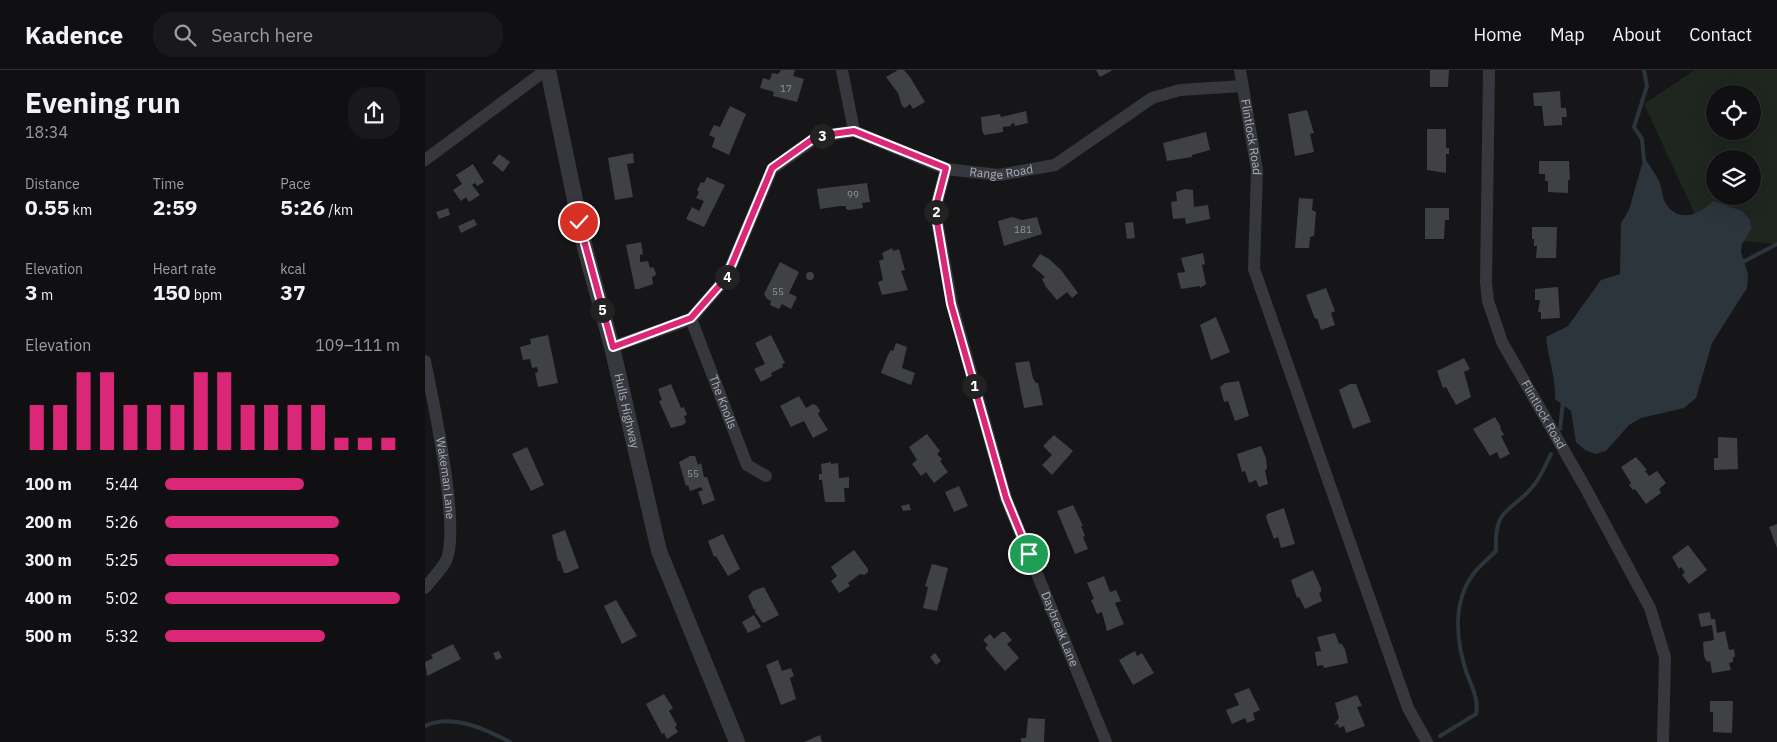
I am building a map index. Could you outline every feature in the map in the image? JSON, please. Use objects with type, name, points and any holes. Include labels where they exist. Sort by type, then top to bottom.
[{"type":"street","points":[[425,160],[547,70]]},
{"type":"street","name":"Hulls Highway","points":[[547,70],[585,248],[613,347],[659,551],[737,742]]},
{"type":"street","points":[[842,70],[854,131]]},
{"type":"street","name":"Flintlock Road","points":[[1240,70],[1257,170],[1254,269],[1408,708],[1427,742]]},
{"type":"street","name":"Flintlock Road","points":[[1489,70],[1486,282],[1488,301],[1502,342],[1586,489],[1650,608],[1665,657],[1663,742]]},
{"type":"street","name":"Range Road","points":[[613,347],[691,318],[726,278],[772,168],[817,136],[854,131],[946,168],[999,175],[1055,165],[1151,98],[1180,90],[1242,86]]},
{"type":"street","name":"Daybreak Lane","points":[[946,168],[935,210],[951,304],[1006,498],[1106,742]]},
{"type":"street","name":"The Knolls","points":[[691,318],[747,465],[766,476]]},
{"type":"street","name":"Wakeman Lane","points":[[425,361],[437,418],[451,536],[446,560],[425,588]]},
{"type":"shaded area","points":[[1695,70],[1777,70],[1777,244],[1706,238],[1644,104]]},
{"type":"shaded area","points":[[1644,157],[1659,181],[1666,204],[1677,214],[1689,215],[1709,205],[1725,205],[1742,211],[1750,220],[1751,229],[1742,244],[1741,252],[1748,274],[1747,288],[1712,343],[1696,398],[1684,408],[1641,418],[1629,425],[1606,451],[1595,454],[1585,450],[1576,442],[1571,411],[1555,399],[1546,337],[1568,326],[1601,280],[1620,274],[1621,223],[1629,210]]},
{"type":"building","points":[[781,70],[795,70],[793,76],[804,79],[797,102],[773,96],[774,92],[760,88],[763,78],[770,80],[772,73],[778,74]]},
{"type":"building","points":[[898,70],[904,70],[910,77],[925,102],[913,109],[910,104],[905,108],[902,106],[898,93],[886,77]]},
{"type":"building","points":[[1096,70],[1113,70],[1100,77]]},
{"type":"building","points":[[1430,70],[1449,70],[1448,87],[1430,87]]},
{"type":"building","points":[[1560,91],[1561,108],[1566,108],[1567,117],[1562,117],[1562,125],[1544,126],[1542,106],[1534,106],[1533,93]]},
{"type":"building","points":[[730,106],[746,114],[729,155],[712,147],[715,138],[709,135],[714,125],[720,127]]},
{"type":"building","points":[[1307,110],[1314,133],[1310,134],[1314,152],[1295,156],[1288,114]]},
{"type":"building","points":[[1026,111],[1028,123],[1015,126],[1014,123],[1011,126],[1003,127],[1003,132],[984,135],[981,117],[1000,114],[1001,117]]},
{"type":"building","points":[[1427,129],[1446,129],[1446,148],[1449,148],[1449,154],[1446,154],[1446,173],[1427,170]]},
{"type":"building","points":[[1206,132],[1210,150],[1192,155],[1192,157],[1167,161],[1163,143]]},
{"type":"building","points":[[633,153],[634,163],[627,164],[633,197],[615,200],[608,158]]},
{"type":"building","points":[[499,154],[510,162],[503,172],[492,163]]},
{"type":"building","points":[[1539,161],[1569,161],[1570,180],[1568,180],[1568,193],[1548,192],[1548,181],[1545,181],[1545,174],[1539,174]]},
{"type":"building","points":[[473,164],[484,182],[477,186],[475,183],[472,185],[480,195],[469,202],[466,197],[461,201],[453,190],[462,184],[456,175]]},
{"type":"building","points":[[707,177],[725,185],[704,227],[686,219],[692,207],[699,211],[704,201],[696,198],[699,192],[697,190],[701,182],[704,183]]},
{"type":"building","points":[[867,183],[870,202],[862,203],[863,208],[849,210],[846,209],[846,206],[840,206],[820,209],[817,189]]},
{"type":"building","points":[[1185,189],[1193,190],[1194,207],[1208,205],[1210,219],[1186,224],[1185,218],[1173,219],[1171,202],[1177,201],[1176,192]]},
{"type":"building","points":[[1299,198],[1313,199],[1312,210],[1316,212],[1314,236],[1310,237],[1309,248],[1295,248]]},
{"type":"building","points":[[448,208],[450,215],[439,219],[436,212]]},
{"type":"building","points":[[1425,208],[1449,208],[1449,220],[1445,220],[1444,239],[1425,239]]},
{"type":"building","points":[[1012,217],[1022,220],[1037,217],[1042,234],[1004,246],[998,221]]},
{"type":"building","points":[[474,219],[477,225],[461,233],[458,226]]},
{"type":"building","points":[[1133,222],[1135,238],[1127,239],[1125,223]]},
{"type":"building","points":[[1532,227],[1557,227],[1556,258],[1536,258],[1537,246],[1534,246],[1534,239],[1532,239]]},
{"type":"building","points":[[641,242],[643,254],[640,255],[640,262],[648,261],[650,268],[653,267],[656,273],[652,277],[653,284],[635,289],[626,245]]},
{"type":"building","points":[[892,248],[893,251],[899,249],[905,270],[901,271],[908,290],[882,295],[878,282],[883,280],[879,261],[884,259],[882,253]]},
{"type":"building","points":[[1203,253],[1205,264],[1202,265],[1206,284],[1200,288],[1200,286],[1181,289],[1177,273],[1185,272],[1181,258]]},
{"type":"building","points":[[1040,254],[1061,270],[1078,293],[1072,298],[1067,292],[1057,300],[1046,287],[1042,279],[1045,277],[1032,266]]},
{"type":"building","points":[[780,262],[799,272],[789,293],[797,297],[791,309],[782,304],[779,309],[770,305],[771,301],[764,294]]},
{"type":"building","points":[[810,272],[814,276],[810,280],[806,276]]},
{"type":"building","points":[[1558,287],[1560,318],[1541,319],[1541,312],[1538,312],[1540,300],[1535,300],[1535,289]]},
{"type":"building","points":[[1326,288],[1335,311],[1331,313],[1335,325],[1321,330],[1306,295]]},
{"type":"building","points":[[1216,317],[1230,352],[1211,360],[1200,325]]},
{"type":"building","points":[[548,335],[558,383],[538,387],[535,373],[538,372],[537,367],[532,368],[530,359],[523,360],[520,347],[531,344],[530,339]]},
{"type":"building","points":[[771,335],[785,363],[782,364],[783,367],[771,373],[772,376],[761,382],[754,369],[765,364],[755,343]]},
{"type":"building","points":[[896,343],[907,347],[902,368],[915,373],[911,385],[881,373],[887,357],[891,350],[893,351]]},
{"type":"building","points":[[1464,358],[1470,369],[1464,372],[1471,397],[1456,405],[1446,387],[1443,388],[1437,371]]},
{"type":"building","points":[[1029,361],[1033,378],[1038,383],[1043,405],[1024,408],[1015,363]]},
{"type":"building","points":[[1239,381],[1249,416],[1235,421],[1228,401],[1224,402],[1220,387],[1225,383]]},
{"type":"building","points":[[671,384],[681,408],[684,407],[687,415],[684,416],[686,422],[683,425],[671,428],[659,401],[662,400],[658,389]]},
{"type":"building","points":[[1350,384],[1356,384],[1371,422],[1353,429],[1339,390]]},
{"type":"building","points":[[799,396],[806,408],[813,404],[817,406],[820,411],[818,414],[828,430],[813,438],[804,421],[791,427],[780,406]]},
{"type":"building","points":[[1495,417],[1501,427],[1504,435],[1501,436],[1510,454],[1500,459],[1497,452],[1490,456],[1473,429]]},
{"type":"building","points":[[927,434],[940,451],[937,454],[942,459],[940,461],[948,472],[934,483],[926,472],[921,476],[912,464],[917,460],[909,447]]},
{"type":"building","points":[[1054,435],[1073,451],[1052,475],[1042,465],[1052,455],[1043,446]]},
{"type":"building","points":[[1718,437],[1737,438],[1738,469],[1714,470],[1714,458],[1718,458]]},
{"type":"building","points":[[1261,446],[1266,458],[1267,469],[1265,470],[1268,484],[1259,487],[1256,480],[1249,483],[1245,471],[1242,472],[1237,454]]},
{"type":"building","points":[[527,447],[544,485],[531,491],[512,454]]},
{"type":"building","points":[[690,456],[695,456],[698,465],[701,463],[704,477],[707,477],[715,500],[703,505],[698,492],[703,490],[701,487],[690,491],[688,485],[686,486],[679,462]]},
{"type":"building","points":[[1636,457],[1647,470],[1645,471],[1649,476],[1657,471],[1666,483],[1659,489],[1661,493],[1646,504],[1635,489],[1633,490],[1629,485],[1631,483],[1621,467]]},
{"type":"building","points":[[831,462],[831,464],[838,463],[839,478],[849,477],[849,488],[844,488],[845,502],[825,502],[822,480],[819,480],[819,474],[822,474],[821,464]]},
{"type":"building","points":[[959,486],[968,506],[954,512],[945,492]]},
{"type":"building","points":[[909,504],[911,510],[903,511],[901,506]]},
{"type":"building","points":[[1073,505],[1083,526],[1081,526],[1085,536],[1083,537],[1088,549],[1075,554],[1057,511]]},
{"type":"building","points":[[1284,508],[1295,544],[1281,548],[1278,537],[1274,539],[1266,517],[1267,514]]},
{"type":"building","points":[[1777,524],[1777,548],[1769,527]]},
{"type":"building","points":[[565,530],[579,568],[567,573],[564,573],[560,561],[558,561],[552,535]]},
{"type":"building","points":[[723,534],[740,569],[728,576],[716,556],[714,557],[708,541]]},
{"type":"building","points":[[1688,545],[1707,570],[1689,584],[1682,575],[1685,572],[1681,567],[1679,569],[1672,557]]},
{"type":"building","points":[[854,550],[868,569],[868,572],[864,575],[860,574],[848,583],[850,586],[839,593],[831,581],[837,576],[831,567]]},
{"type":"building","points":[[932,564],[948,568],[937,611],[923,608],[928,587],[925,586]]},
{"type":"building","points":[[1313,570],[1321,588],[1319,593],[1322,601],[1305,609],[1299,597],[1297,598],[1291,580]]},
{"type":"building","points":[[1104,576],[1110,592],[1116,590],[1121,601],[1115,603],[1124,624],[1107,631],[1102,612],[1097,614],[1091,600],[1094,599],[1087,583]]},
{"type":"building","points":[[764,587],[779,615],[763,623],[755,612],[756,609],[754,610],[748,596],[753,591]]},
{"type":"building","points":[[616,600],[637,636],[622,644],[604,606]]},
{"type":"building","points":[[1710,612],[1711,619],[1715,619],[1717,633],[1725,631],[1729,650],[1734,649],[1735,657],[1733,657],[1733,662],[1729,663],[1731,670],[1712,673],[1710,661],[1707,662],[1704,656],[1703,642],[1714,640],[1712,625],[1701,627],[1698,614]]},
{"type":"building","points":[[754,615],[761,627],[748,633],[742,622]]},
{"type":"building","points":[[1002,632],[1005,632],[1012,640],[1007,644],[1019,658],[1005,671],[985,648],[988,645],[983,640],[990,634],[994,639]]},
{"type":"building","points":[[1335,633],[1339,644],[1341,643],[1345,649],[1348,663],[1324,668],[1323,665],[1317,666],[1315,652],[1321,651],[1317,637]]},
{"type":"building","points":[[453,644],[461,659],[427,676],[425,662],[433,658],[431,655]]},
{"type":"building","points":[[499,651],[502,658],[496,660],[493,653]]},
{"type":"building","points":[[1135,651],[1137,656],[1142,653],[1154,673],[1133,685],[1119,660]]},
{"type":"building","points":[[935,653],[941,661],[936,665],[930,657]]},
{"type":"building","points":[[778,660],[782,671],[791,668],[794,676],[790,678],[796,699],[781,705],[766,665]]},
{"type":"building","points":[[1249,688],[1260,710],[1253,713],[1255,720],[1247,723],[1245,718],[1232,724],[1226,710],[1239,705],[1234,694]]},
{"type":"building","points":[[664,694],[673,708],[669,711],[677,725],[675,727],[678,732],[667,739],[664,733],[662,734],[646,704]]},
{"type":"building","points":[[1357,695],[1362,706],[1357,707],[1365,726],[1346,733],[1344,726],[1339,728],[1338,724],[1334,725],[1339,718],[1335,703]]},
{"type":"building","points":[[1710,701],[1733,701],[1732,733],[1713,732],[1713,712],[1710,712]]},
{"type":"building","points":[[1028,718],[1045,719],[1044,742],[1021,742],[1021,738],[1026,738]]},
{"type":"building","points":[[820,735],[822,742],[804,742]]},
{"type":"waterway","points":[[1644,70],[1647,86],[1634,127],[1642,139],[1644,160]]},
{"type":"waterway","points":[[1741,263],[1777,244]]},
{"type":"waterway","points":[[1560,429],[1563,401]]},
{"type":"waterway","points":[[1440,736],[1476,714],[1477,709],[1476,699],[1460,648],[1458,622],[1462,596],[1474,573],[1496,551],[1496,536],[1501,518],[1534,485],[1551,454]]},
{"type":"waterway","points":[[425,726],[435,722],[446,721],[468,724],[510,742]]},
{"type":"route","points":[[579,222],[613,347],[691,318],[726,278],[772,168],[817,136],[854,131],[946,168],[935,210],[951,304],[1006,498],[1029,554]]}]
